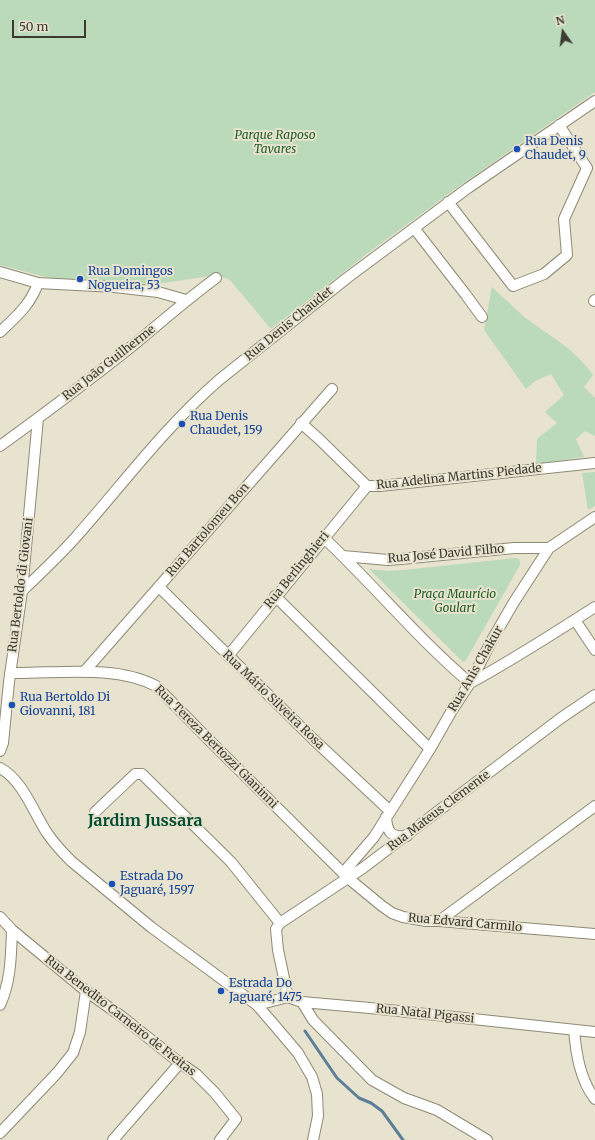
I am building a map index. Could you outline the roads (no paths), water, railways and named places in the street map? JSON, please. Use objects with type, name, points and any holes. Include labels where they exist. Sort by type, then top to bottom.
[{"type":"street","name":"Rua Denis Chaudet","points":[[22,591],[75,538],[142,459],[199,398],[347,278],[448,202],[595,101]]},
{"type":"street","points":[[448,202],[513,286],[544,274],[567,255],[564,219],[587,168],[559,125]]},
{"type":"street","points":[[414,228],[482,317]]},
{"type":"street","points":[[0,272],[38,283],[115,287],[158,292],[186,300]]},
{"type":"street","name":"Rua João Guilherme","points":[[0,446],[130,347],[186,300],[216,278]]},
{"type":"street","points":[[0,332],[29,303],[35,293],[38,283]]},
{"type":"street","name":"Rua Bartolomeu Bon","points":[[84,672],[332,388]]},
{"type":"street","name":"Rua Bertoldo di Giovani","points":[[0,751],[22,591],[38,418]]},
{"type":"street","name":"Rua Adelina Martins Piedade","points":[[300,423],[319,438],[367,486],[380,486],[595,463]]},
{"type":"street","name":"Rua Berlinghieri","points":[[228,656],[275,596],[367,486]]},
{"type":"street","name":"Rua Anis Chakur","points":[[346,876],[374,837],[430,749],[451,712],[470,683],[514,602],[549,548],[595,517]]},
{"type":"street","points":[[324,538],[375,588],[446,663],[470,683],[503,665],[595,607]]},
{"type":"street","name":"Rua José David Filho","points":[[342,556],[388,560],[514,548],[549,548]]},
{"type":"street","name":"Rua Mário Silveira Rosa","points":[[159,587],[388,814]]},
{"type":"street","points":[[275,596],[430,749]]},
{"type":"street","points":[[575,620],[595,650]]},
{"type":"street","name":"Rua Tereza Bertozzi Gianinni","points":[[10,673],[103,673],[135,678],[147,681],[156,686],[217,749],[346,876]]},
{"type":"street","name":"Rua Mateus Clemente","points":[[280,922],[407,836],[491,770],[561,718],[595,695]]},
{"type":"street","points":[[0,768],[13,778],[29,801],[47,832],[60,850],[71,861],[151,927],[257,1005],[298,1053],[312,1076],[317,1094],[318,1116],[313,1140]]},
{"type":"street","points":[[95,812],[135,774],[142,774],[231,862],[280,922],[276,929],[278,950],[288,997],[257,1005]]},
{"type":"street","points":[[439,920],[595,806]]},
{"type":"street","points":[[388,814],[388,829],[392,834],[407,836]]},
{"type":"street","name":"Rua Edvard Carmilo","points":[[346,876],[392,913],[414,919],[595,934]]},
{"type":"street","name":"Rua Benedito Carneiro de Freitas","points":[[0,917],[12,930],[86,990],[205,1082],[236,1119],[220,1140]]},
{"type":"street","points":[[0,1005],[4,997],[9,978],[12,930]]},
{"type":"street","points":[[0,1133],[57,1073],[73,1053],[80,1032],[86,990]]},
{"type":"street","name":"Rua Natal Pigassi","points":[[288,997],[302,1002],[595,1032]]},
{"type":"street","points":[[302,1002],[313,1020],[372,1080],[404,1098],[437,1110],[487,1140]]},
{"type":"street","points":[[574,1030],[576,1050],[580,1067],[586,1083],[595,1099]]},
{"type":"street","points":[[113,1140],[180,1062]]},
{"type":"waterway","points":[[305,1031],[337,1078],[359,1098],[371,1103],[382,1111],[403,1140]]},
{"type":"place","name":"Rua Denis Chaudet, 9","points":[[517,149]]},
{"type":"place","name":"Rua Domingos Nogueira, 53","points":[[80,279]]},
{"type":"place","name":"Rua Denis Chaudet, 159","points":[[182,424]]},
{"type":"place","name":"Rua Bertoldo Di Giovanni, 181","points":[[12,705]]},
{"type":"place","name":"Estrada Do Jaguaré, 1597","points":[[112,884]]},
{"type":"place","name":"Estrada Do Jaguaré, 1475","points":[[221,991]]},
{"type":"district","name":"Jardim Jussara","points":[[145,821]]},
{"type":"park label","name":"Parque Raposo Tavares","points":[[275,143]]},
{"type":"park label","name":"Praça Maurício Goulart","points":[[455,602]]}]
